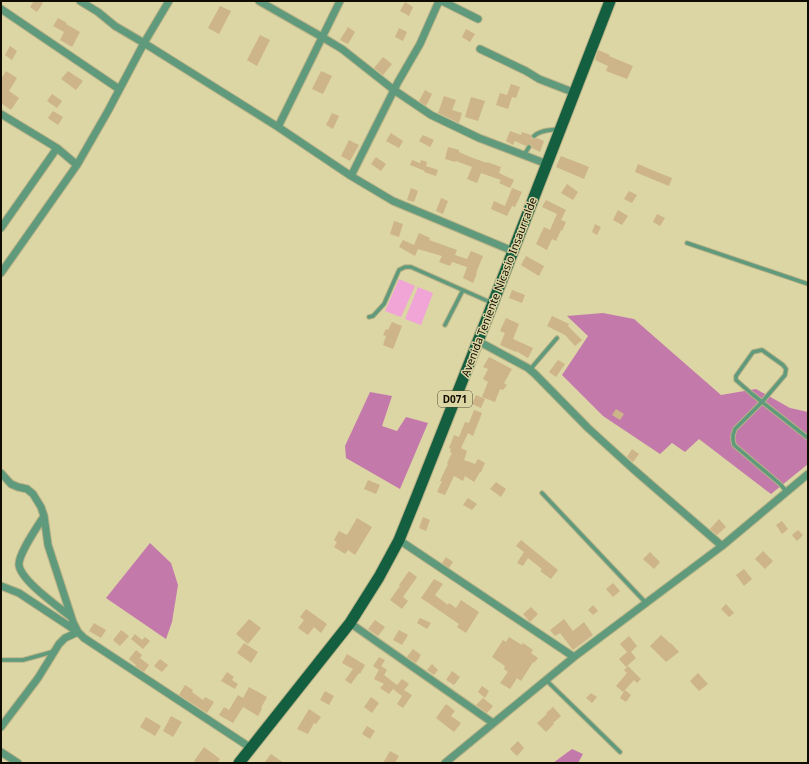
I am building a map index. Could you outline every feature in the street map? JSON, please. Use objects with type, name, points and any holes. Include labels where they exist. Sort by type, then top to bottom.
[{"type":"main road","name":"Avenida Teniente Nicasio Insaurralde","points":[[239,763],[350,624],[379,577],[399,540],[493,304],[610,1]]},
{"type":"street","points":[[80,1],[98,12],[115,26],[278,127],[351,176],[393,201],[513,251]]},
{"type":"street","points":[[1,273],[77,165],[144,43],[169,1]]},
{"type":"street","points":[[259,1],[342,49],[394,90],[431,115],[479,138],[547,164]]},
{"type":"street","points":[[278,127],[340,1]]},
{"type":"street","points":[[351,176],[441,1],[478,19]]},
{"type":"street","points":[[1,9],[119,89]]},
{"type":"street","points":[[480,49],[526,71],[539,79],[575,93]]},
{"type":"street","points":[[1,114],[57,148],[77,165]]},
{"type":"street","points":[[1,228],[4,219],[57,148]]},
{"type":"street","points":[[478,341],[535,374],[588,428],[722,546]]},
{"type":"street","points":[[1,473],[12,484],[27,489],[33,494],[41,507],[44,516],[48,545],[78,632]]},
{"type":"street","points":[[445,763],[574,657],[722,546],[808,474]]},
{"type":"street","points":[[44,516],[25,547],[19,565],[27,580],[39,592],[72,617]]},
{"type":"street","points":[[399,540],[574,657]]},
{"type":"street","points":[[1,586],[31,601],[78,632],[84,638],[122,664],[251,748]]},
{"type":"street","points":[[350,624],[493,723]]},
{"type":"street","points":[[1,727],[38,678],[59,644],[65,638],[78,632]]},
{"type":"street","points":[[1,752],[18,763]]},
{"type":"lane","points":[[534,136],[540,132],[561,128]]},
{"type":"lane","points":[[524,155],[528,147]]},
{"type":"lane","points":[[687,243],[808,284]]},
{"type":"lane","points":[[369,317],[373,316],[384,304],[399,270],[405,267],[411,267],[493,304]]},
{"type":"lane","points":[[445,325],[463,290]]},
{"type":"lane","points":[[531,371],[533,366],[557,338]]},
{"type":"lane","points":[[787,492],[780,484],[734,445],[733,435],[736,429],[762,402],[785,375],[786,370],[783,365],[762,350],[753,352],[736,376],[736,380],[762,402],[808,438]]},
{"type":"lane","points":[[542,493],[647,603]]},
{"type":"lane","points":[[1,660],[23,660],[55,652]]},
{"type":"lane","points":[[546,680],[620,752]]},
{"type":"shaded area","points":[[399,279],[415,286],[401,317],[385,311]]},
{"type":"shaded area","points":[[418,287],[433,293],[421,325],[405,319]]},
{"type":"shaded area","points":[[603,313],[634,319],[721,395],[756,389],[790,408],[808,412],[808,464],[771,494],[699,439],[685,452],[672,443],[660,454],[603,416],[562,375],[588,336],[567,316]]},
{"type":"shaded area","points":[[370,392],[392,396],[382,426],[397,431],[406,417],[428,423],[400,489],[346,458],[345,446]]},
{"type":"shaded area","points":[[150,543],[171,563],[178,585],[172,622],[166,639],[106,598]]},
{"type":"shaded area","points":[[572,749],[583,754],[578,763],[553,763]]},
{"type":"building","points":[[34,1],[43,3],[37,12],[30,7]]},
{"type":"building","points":[[405,2],[413,7],[409,16],[400,11]]},
{"type":"building","points":[[220,6],[231,11],[219,34],[208,28]]},
{"type":"building","points":[[58,18],[80,32],[72,47],[60,40],[64,32],[53,26]]},
{"type":"building","points":[[348,27],[355,32],[348,44],[340,40]]},
{"type":"building","points":[[399,28],[407,32],[403,41],[395,37]]},
{"type":"building","points":[[466,29],[475,34],[470,42],[462,37]]},
{"type":"building","points":[[260,35],[270,40],[257,66],[247,60]]},
{"type":"building","points":[[10,46],[17,51],[12,60],[5,55]]},
{"type":"building","points":[[598,50],[633,66],[627,79],[606,71],[608,66],[595,60]]},
{"type":"building","points":[[383,57],[392,64],[383,75],[374,68]]},
{"type":"building","points":[[6,71],[17,78],[9,91],[19,98],[11,110],[1,103],[1,79]]},
{"type":"building","points":[[68,71],[83,81],[76,90],[61,79]]},
{"type":"building","points":[[321,71],[332,76],[323,94],[312,89]]},
{"type":"building","points":[[511,84],[520,87],[516,98],[512,97],[508,109],[496,105],[500,93],[507,95]]},
{"type":"building","points":[[425,90],[432,94],[426,106],[419,101]]},
{"type":"building","points":[[52,94],[62,101],[57,108],[47,101]]},
{"type":"building","points":[[444,96],[456,100],[452,110],[462,113],[459,123],[438,113]]},
{"type":"building","points":[[471,97],[485,101],[478,121],[465,117]]},
{"type":"building","points":[[53,111],[63,117],[58,125],[48,118]]},
{"type":"building","points":[[332,113],[339,116],[333,129],[326,125]]},
{"type":"building","points":[[510,131],[521,135],[522,132],[531,135],[532,139],[537,138],[544,141],[540,152],[532,148],[530,144],[526,146],[515,141],[513,145],[506,141]]},
{"type":"building","points":[[391,133],[403,141],[399,148],[386,141]]},
{"type":"building","points":[[423,135],[434,140],[430,147],[419,141]]},
{"type":"building","points":[[349,140],[359,145],[350,161],[341,156]]},
{"type":"building","points":[[448,147],[459,150],[459,152],[470,157],[501,167],[499,173],[514,180],[510,188],[499,183],[501,180],[481,173],[477,183],[467,179],[472,167],[456,161],[445,159]]},
{"type":"building","points":[[561,156],[589,167],[584,179],[556,167]]},
{"type":"building","points":[[376,157],[386,164],[381,171],[371,164]]},
{"type":"building","points":[[412,160],[420,163],[421,160],[427,162],[426,166],[438,170],[436,176],[410,165]]},
{"type":"building","points":[[638,164],[672,178],[669,186],[635,172]]},
{"type":"building","points":[[567,184],[578,192],[573,200],[561,193]]},
{"type":"building","points":[[411,188],[418,191],[414,202],[407,200]]},
{"type":"building","points":[[512,188],[522,192],[515,207],[512,206],[507,216],[491,209],[494,201],[505,206]]},
{"type":"building","points":[[629,191],[637,195],[632,203],[624,199]]},
{"type":"building","points":[[441,198],[448,201],[443,214],[436,211]]},
{"type":"building","points":[[546,200],[566,210],[561,220],[566,222],[562,231],[561,230],[556,241],[552,239],[547,250],[536,244],[544,227],[550,230],[557,214],[542,207]]},
{"type":"building","points":[[618,210],[628,216],[622,225],[613,220]]},
{"type":"building","points":[[657,214],[665,218],[660,226],[653,222]]},
{"type":"building","points":[[394,221],[403,224],[399,237],[390,234]]},
{"type":"building","points":[[595,224],[601,227],[597,235],[592,232]]},
{"type":"building","points":[[419,233],[430,238],[429,240],[457,250],[455,255],[467,259],[471,251],[483,256],[473,283],[463,278],[467,267],[452,262],[450,266],[439,262],[442,256],[418,249],[415,256],[399,247],[403,240],[414,245]]},
{"type":"building","points":[[526,256],[544,266],[539,276],[521,265]]},
{"type":"building","points":[[512,290],[525,295],[522,303],[509,298]]},
{"type":"building","points":[[552,316],[569,324],[568,326],[582,340],[575,346],[565,335],[547,326]]},
{"type":"building","points":[[506,318],[519,324],[513,339],[533,348],[528,358],[516,351],[500,345],[505,333],[500,331]]},
{"type":"building","points":[[392,322],[402,326],[393,349],[383,345],[386,336],[383,335],[386,329],[388,330]]},
{"type":"building","points":[[489,357],[512,369],[504,383],[507,385],[503,390],[500,389],[495,402],[482,397],[488,382],[483,379],[488,369],[483,367]]},
{"type":"building","points":[[558,360],[565,364],[556,377],[549,372]]},
{"type":"building","points":[[476,395],[485,399],[481,408],[472,404]]},
{"type":"building","points":[[616,409],[624,414],[620,420],[612,415]]},
{"type":"building","points":[[474,410],[482,413],[473,436],[468,433],[461,448],[467,451],[464,460],[475,464],[478,459],[485,463],[481,472],[474,482],[465,476],[463,481],[454,476],[445,495],[437,492],[452,453],[450,452],[451,449],[449,448],[454,435],[459,437],[465,422],[469,423]]},
{"type":"building","points":[[632,449],[639,454],[633,462],[627,457]]},
{"type":"building","points":[[368,480],[380,485],[376,494],[364,489]]},
{"type":"building","points":[[496,482],[506,489],[501,497],[490,489]]},
{"type":"building","points":[[468,498],[477,504],[472,510],[463,505]]},
{"type":"building","points":[[423,517],[430,520],[426,531],[419,528]]},
{"type":"building","points":[[357,518],[372,527],[355,555],[348,550],[345,554],[334,547],[337,542],[334,540],[339,531],[347,535]]},
{"type":"building","points":[[719,519],[726,527],[717,535],[710,529]]},
{"type":"building","points":[[782,521],[788,529],[782,534],[776,525]]},
{"type":"building","points":[[798,530],[803,535],[797,541],[792,535]]},
{"type":"building","points":[[521,540],[558,570],[551,579],[540,571],[542,569],[528,558],[523,566],[517,563],[524,552],[516,546]]},
{"type":"building","points":[[763,551],[773,561],[765,569],[755,559]]},
{"type":"building","points":[[650,552],[660,562],[654,569],[643,559]]},
{"type":"building","points":[[446,557],[453,562],[449,568],[442,563]]},
{"type":"building","points":[[744,569],[752,579],[744,586],[736,575]]},
{"type":"building","points":[[409,571],[417,577],[403,597],[408,601],[402,609],[390,600]]},
{"type":"building","points":[[434,579],[443,584],[435,595],[448,605],[449,603],[456,608],[461,600],[479,612],[466,633],[457,627],[459,624],[421,598]]},
{"type":"building","points":[[613,583],[620,591],[613,597],[606,589]]},
{"type":"building","points":[[726,604],[734,613],[729,617],[721,609]]},
{"type":"building","points":[[593,605],[598,611],[593,615],[588,610]]},
{"type":"building","points":[[531,607],[538,614],[530,622],[523,614]]},
{"type":"building","points":[[306,609],[327,624],[321,633],[314,627],[308,635],[298,628],[304,620],[300,617]]},
{"type":"building","points":[[420,618],[431,623],[427,629],[417,623]]},
{"type":"building","points":[[249,619],[261,628],[248,644],[236,634]]},
{"type":"building","points":[[564,619],[573,631],[584,622],[593,635],[573,650],[560,633],[555,636],[550,630]]},
{"type":"building","points":[[375,620],[385,627],[378,636],[368,629]]},
{"type":"building","points":[[94,623],[106,630],[101,638],[89,631]]},
{"type":"building","points":[[121,630],[129,636],[120,646],[113,640]]},
{"type":"building","points":[[399,630],[408,635],[402,645],[393,640]]},
{"type":"building","points":[[135,634],[142,640],[145,637],[150,641],[143,649],[131,639]]},
{"type":"building","points":[[661,635],[679,652],[666,662],[650,646]]},
{"type":"building","points":[[629,636],[637,646],[631,652],[636,658],[626,667],[619,659],[627,652],[620,644]]},
{"type":"building","points":[[509,637],[522,645],[523,643],[533,650],[531,653],[538,658],[534,663],[533,662],[521,681],[517,678],[510,689],[500,683],[508,672],[504,669],[505,666],[492,657],[503,640],[506,642]]},
{"type":"building","points":[[244,643],[258,652],[251,663],[237,653]]},
{"type":"building","points":[[413,649],[421,655],[416,663],[407,657]]},
{"type":"building","points":[[136,650],[142,655],[140,658],[149,665],[144,672],[135,666],[136,665],[129,659]]},
{"type":"building","points":[[347,654],[365,665],[360,674],[359,673],[351,684],[345,680],[353,669],[342,663]]},
{"type":"building","points":[[379,657],[385,660],[379,670],[373,666]]},
{"type":"building","points":[[160,659],[168,665],[162,672],[154,666]]},
{"type":"building","points":[[432,664],[438,670],[434,675],[427,670]]},
{"type":"building","points":[[381,666],[387,670],[384,675],[397,685],[402,679],[409,684],[404,690],[412,695],[403,708],[397,704],[402,696],[393,689],[389,694],[380,688],[384,684],[374,679]]},
{"type":"building","points":[[628,666],[641,679],[637,683],[634,680],[623,692],[616,686],[627,673],[624,670]]},
{"type":"building","points":[[452,671],[460,677],[454,685],[446,680]]},
{"type":"building","points":[[227,672],[234,677],[232,680],[238,684],[235,689],[221,681]]},
{"type":"building","points":[[698,673],[708,684],[699,691],[690,681]]},
{"type":"building","points":[[185,685],[193,690],[192,692],[203,700],[205,697],[214,702],[207,713],[179,695]]},
{"type":"building","points":[[482,686],[489,691],[485,698],[478,692]]},
{"type":"building","points":[[249,687],[267,697],[258,716],[243,707],[233,723],[219,715],[224,707],[229,710],[238,695],[243,698]]},
{"type":"building","points":[[625,690],[631,695],[626,702],[620,698]]},
{"type":"building","points":[[325,691],[334,696],[329,705],[320,700]]},
{"type":"building","points":[[591,693],[597,697],[592,703],[586,698]]},
{"type":"building","points":[[371,697],[379,703],[372,713],[364,707]]},
{"type":"building","points":[[483,698],[493,706],[487,713],[476,705]]},
{"type":"building","points":[[446,704],[455,711],[451,716],[461,723],[454,732],[436,718]]},
{"type":"building","points":[[553,707],[561,716],[546,732],[537,723]]},
{"type":"building","points":[[309,709],[321,717],[316,724],[314,723],[308,734],[297,729]]},
{"type":"building","points":[[171,716],[182,722],[173,737],[163,731]]},
{"type":"building","points":[[146,717],[161,726],[155,736],[140,727]]},
{"type":"building","points":[[367,726],[375,731],[370,739],[362,734]]},
{"type":"building","points":[[518,741],[524,748],[517,756],[510,749]]},
{"type":"building","points":[[204,747],[220,759],[217,763],[197,763],[194,761]]},
{"type":"building","points":[[390,751],[399,756],[395,763],[383,763]]},
{"type":"building","points":[[271,754],[284,763],[264,763]]}]
